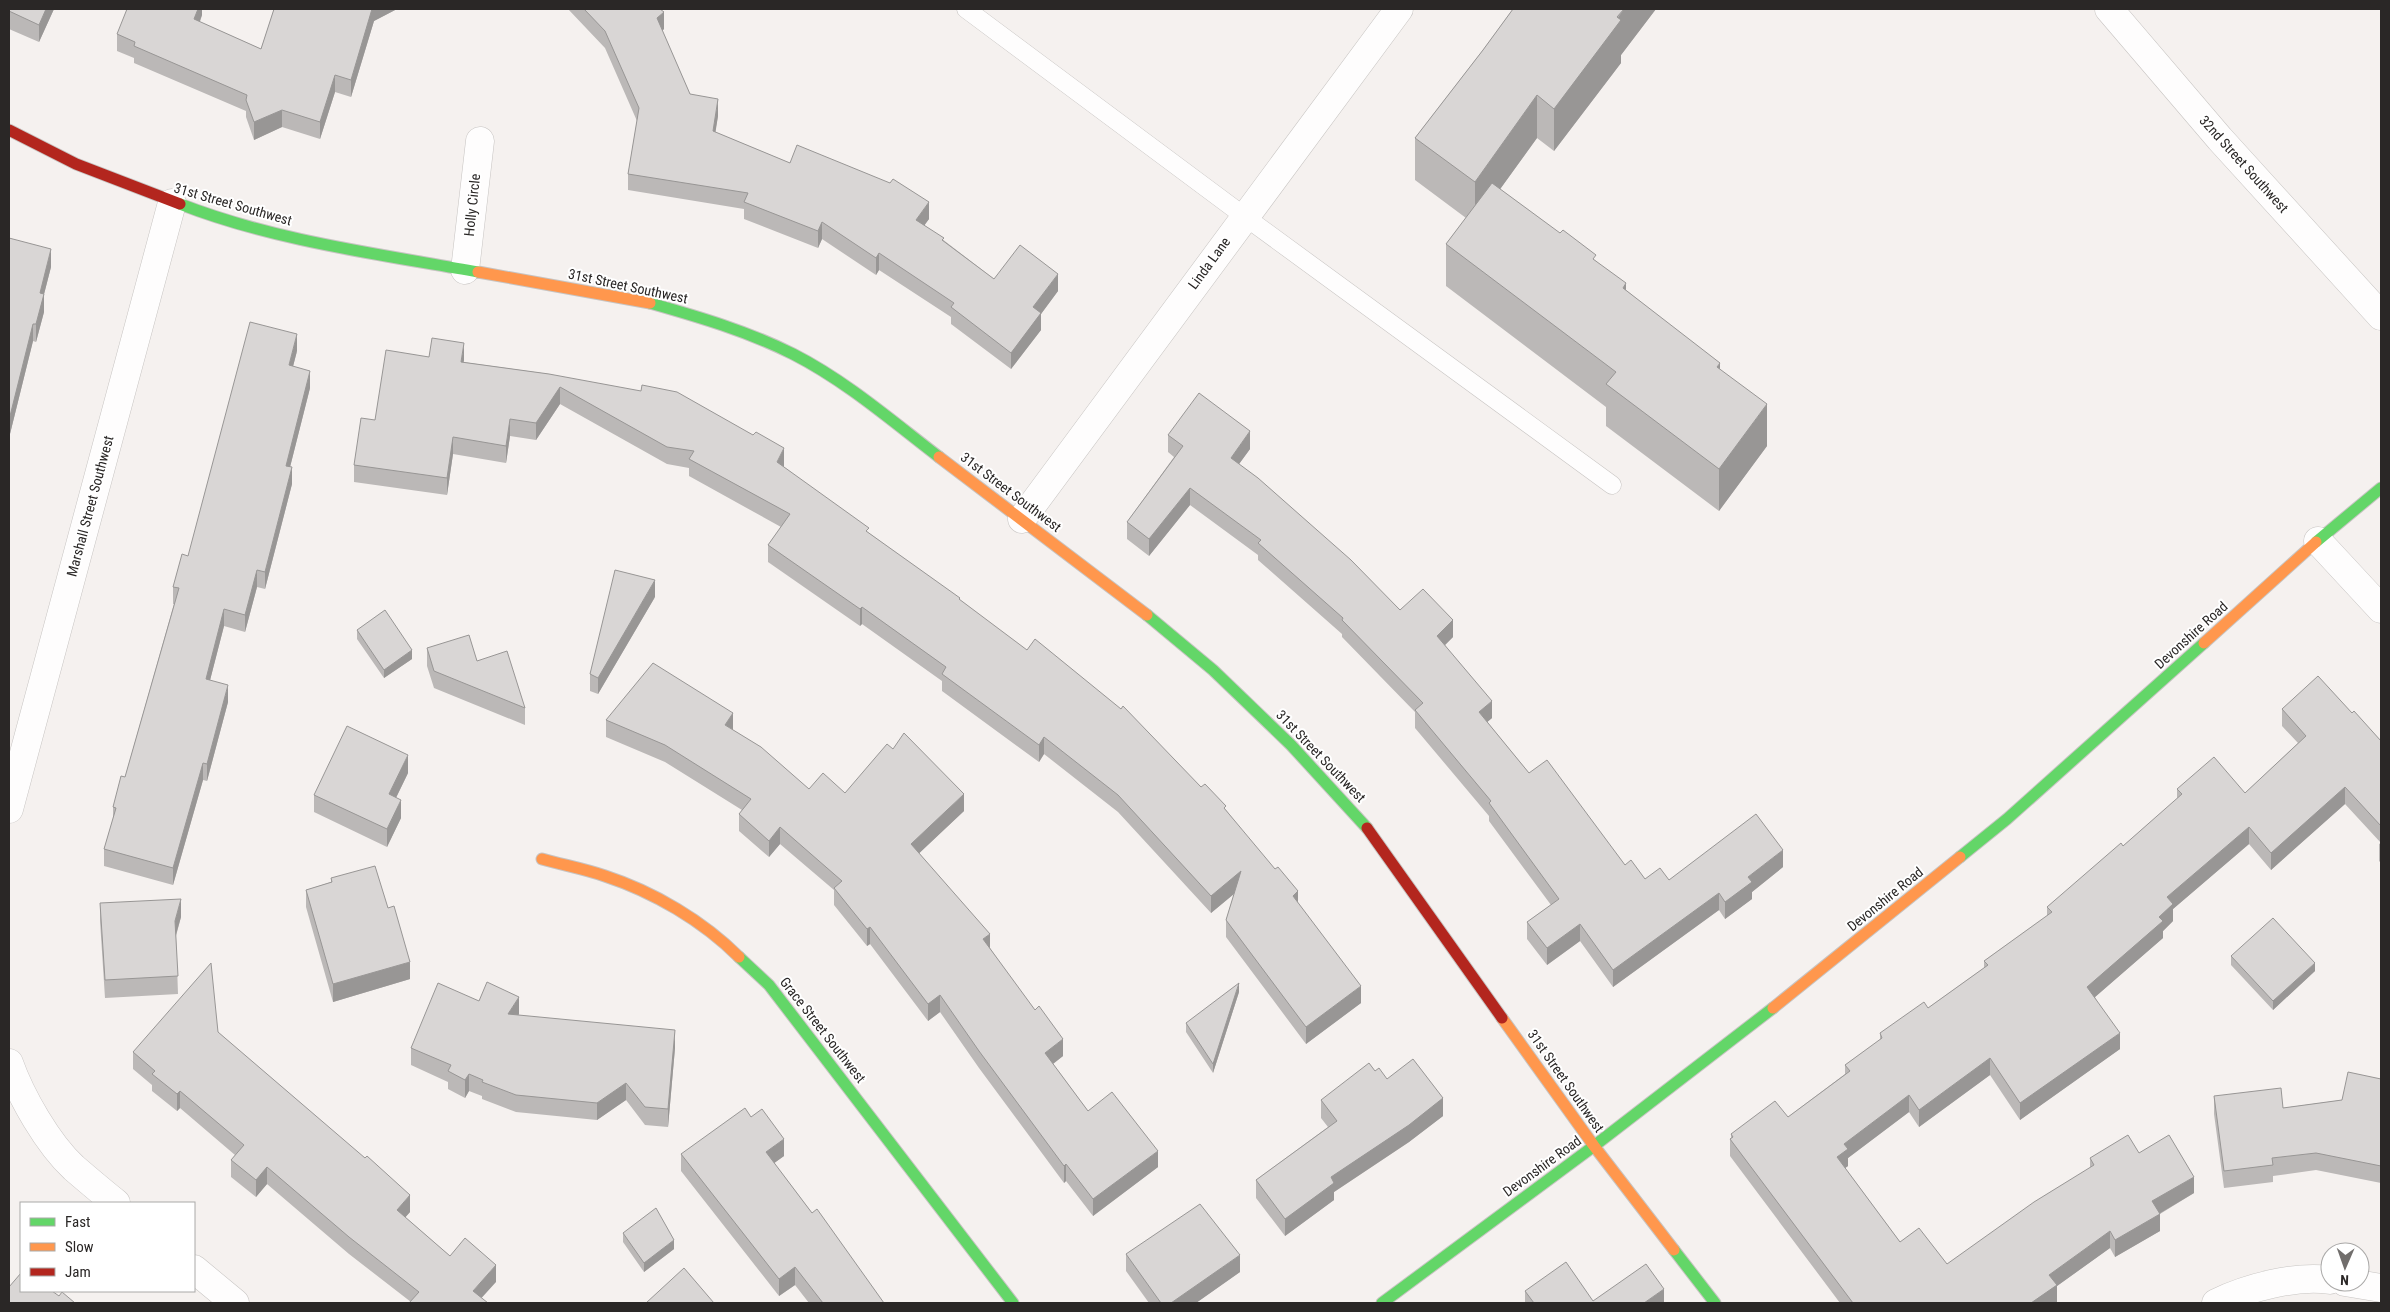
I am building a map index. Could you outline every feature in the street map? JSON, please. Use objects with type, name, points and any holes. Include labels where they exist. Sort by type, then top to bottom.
[{"type":"street","name":"Linda Lane","points":[[1022,519],[1244,216],[1399,9]]},
{"type":"street","name":"32nd Street Southwest","points":[[2109,9],[2227,146],[2381,316]]},
{"type":"street","name":"31st Street Southwest","points":[[9,130],[76,164],[172,203],[207,215],[314,243],[646,302],[721,323],[784,350],[843,384],[1130,601],[1213,670],[1291,745],[1364,824],[1594,1146],[1715,1303]]},
{"type":"street","name":"Holly Circle","points":[[465,270],[480,141]]},
{"type":"street","name":"Marshall Street Southwest","points":[[9,809],[172,203]]},
{"type":"street","name":"Devonshire Road","points":[[1382,1303],[1594,1146],[1802,985],[2007,819],[2318,541],[2381,488]]},
{"type":"street","points":[[2318,541],[2381,609]]},
{"type":"street","name":"Grace Street Southwest","points":[[542,859],[615,880],[666,903],[721,939],[769,985],[1013,1303]]},
{"type":"street","points":[[9,1063],[16,1082],[38,1122],[73,1167],[115,1202]]},
{"type":"street","points":[[195,1269],[235,1303]]},
{"type":"street","points":[[2216,1303],[2234,1294],[2283,1282],[2320,1280]]},
{"type":"lane","points":[[966,9],[1244,216],[1612,485]]},
{"type":"building","points":[[9,9],[46,9],[39,25],[9,11]]},
{"type":"building","points":[[127,9],[198,9],[194,19],[261,49],[274,9],[372,9],[351,80],[335,75],[320,122],[282,110],[254,122],[246,100],[247,95],[134,46],[135,42],[117,34]]},
{"type":"building","points":[[584,9],[660,9],[664,12],[657,18],[690,94],[718,99],[713,131],[790,163],[797,145],[890,183],[893,179],[929,202],[916,220],[944,238],[942,240],[994,279],[1020,245],[1058,274],[1033,307],[1041,313],[1011,353],[951,307],[954,303],[879,253],[876,258],[822,222],[818,231],[744,202],[748,193],[628,174],[639,108],[605,31]]},
{"type":"building","points":[[1513,9],[1624,9],[1617,17],[1621,20],[1554,109],[1537,95],[1475,182],[1415,138]]},
{"type":"building","points":[[1492,183],[1560,233],[1563,230],[1596,255],[1593,259],[1626,283],[1623,288],[1720,363],[1717,367],[1767,404],[1719,469],[1606,384],[1616,372],[1446,244]]},
{"type":"building","points":[[9,238],[51,249],[40,293],[44,294],[36,324],[33,324],[9,420]]},
{"type":"building","points":[[250,322],[297,334],[289,365],[310,371],[286,466],[292,467],[265,572],[257,570],[245,615],[224,609],[206,679],[228,685],[207,764],[203,763],[173,868],[104,849],[116,808],[113,807],[121,776],[125,777],[179,588],[173,587],[182,554],[188,556]]},
{"type":"building","points":[[432,338],[464,343],[461,362],[549,374],[641,391],[642,385],[677,392],[753,435],[756,432],[784,448],[777,462],[869,528],[866,531],[960,598],[1027,650],[1035,639],[1121,709],[1123,706],[1201,787],[1205,784],[1226,806],[1224,808],[1275,869],[1278,867],[1298,891],[1293,896],[1361,986],[1306,1027],[1226,920],[1241,871],[1211,896],[1118,795],[1044,737],[1039,745],[942,674],[946,667],[862,607],[860,609],[768,545],[790,514],[689,459],[694,451],[667,447],[560,387],[536,423],[510,419],[506,446],[453,437],[447,478],[354,465],[361,418],[375,420],[386,350],[429,357]]},
{"type":"building","points":[[1199,393],[1250,431],[1231,458],[1258,478],[1351,560],[1400,610],[1423,589],[1453,620],[1437,636],[1492,701],[1479,712],[1529,773],[1547,760],[1625,865],[1631,860],[1645,879],[1660,868],[1669,880],[1756,814],[1783,850],[1748,877],[1752,882],[1725,902],[1719,893],[1613,970],[1580,924],[1547,948],[1527,922],[1559,899],[1489,803],[1491,801],[1415,710],[1423,703],[1342,620],[1343,618],[1258,543],[1261,540],[1190,488],[1149,539],[1127,522],[1183,446],[1168,435]]},
{"type":"building","points":[[615,570],[655,580],[598,678],[590,674]]},
{"type":"building","points":[[385,610],[412,650],[384,670],[357,630]]},
{"type":"building","points":[[469,635],[477,661],[507,651],[525,708],[434,671],[427,648]]},
{"type":"building","points":[[653,663],[733,713],[725,725],[761,747],[809,789],[823,773],[845,793],[887,744],[893,749],[904,733],[964,794],[911,844],[990,934],[983,939],[1035,1010],[1039,1006],[1063,1039],[1045,1053],[1088,1111],[1112,1092],[1158,1151],[1093,1199],[1066,1164],[1064,1166],[940,995],[928,1004],[870,927],[867,929],[834,888],[842,881],[780,827],[769,841],[739,814],[751,799],[665,745],[606,720]]},
{"type":"building","points":[[2318,676],[2381,741],[2381,826],[2345,787],[2271,853],[2249,827],[2167,897],[2173,904],[2159,917],[2163,921],[2087,987],[2120,1033],[2020,1103],[1990,1058],[1919,1110],[1909,1095],[1844,1144],[1848,1149],[1837,1157],[1900,1242],[1919,1228],[1947,1264],[2034,1202],[2094,1165],[2090,1158],[2128,1135],[2139,1153],[2169,1135],[2194,1177],[2152,1201],[2160,1214],[2115,1240],[2110,1231],[2049,1275],[2057,1285],[2031,1303],[1853,1303],[1730,1139],[1733,1137],[1731,1134],[1775,1101],[1788,1117],[1850,1071],[1845,1065],[1882,1038],[1880,1033],[1924,1002],[1928,1008],[1988,965],[1984,961],[2052,912],[2047,907],[2121,843],[2123,846],[2182,794],[2177,789],[2214,757],[2245,793],[2306,736],[2282,709]]},
{"type":"building","points":[[347,726],[408,755],[389,794],[401,800],[387,829],[314,795]]},
{"type":"building","points":[[375,866],[388,908],[394,906],[410,962],[333,984],[306,890],[332,882],[331,878]]},
{"type":"building","points":[[181,899],[175,921],[178,976],[105,980],[100,903]]},
{"type":"building","points":[[2273,918],[2315,963],[2273,1001],[2231,956]]},
{"type":"building","points":[[211,963],[218,1032],[365,1158],[367,1156],[410,1195],[397,1210],[450,1256],[465,1238],[496,1265],[473,1291],[488,1303],[409,1303],[419,1292],[349,1237],[267,1167],[256,1180],[231,1160],[244,1145],[180,1091],[177,1094],[152,1074],[155,1071],[133,1052]]},
{"type":"building","points":[[487,982],[519,997],[508,1014],[675,1030],[668,1109],[645,1107],[626,1083],[597,1103],[516,1095],[482,1082],[483,1080],[469,1074],[465,1080],[448,1071],[451,1065],[411,1048],[438,983],[479,1001]]},
{"type":"building","points":[[1239,983],[1213,1064],[1186,1023]]},
{"type":"building","points":[[1413,1059],[1443,1098],[1409,1125],[1331,1177],[1334,1183],[1285,1219],[1256,1180],[1337,1121],[1321,1100],[1369,1063],[1375,1071],[1379,1068],[1387,1079]]},
{"type":"building","points":[[2348,1072],[2381,1079],[2381,1166],[2316,1153],[2272,1158],[2273,1165],[2224,1171],[2214,1096],[2281,1088],[2283,1108],[2342,1100]]},
{"type":"building","points":[[745,1108],[751,1117],[762,1109],[784,1139],[766,1152],[812,1213],[817,1209],[884,1303],[823,1303],[795,1267],[779,1279],[681,1154]]},
{"type":"building","points":[[1200,1204],[1240,1255],[1171,1303],[1161,1303],[1126,1254]]},
{"type":"building","points":[[656,1208],[674,1240],[644,1263],[623,1233]]},
{"type":"building","points":[[1566,1262],[1593,1301],[1646,1264],[1664,1289],[1644,1303],[1534,1303],[1525,1291]]},
{"type":"building","points":[[684,1268],[714,1303],[646,1303]]},
{"type":"building","points":[[20,1274],[20,1292],[53,1292],[59,1296],[62,1292],[75,1303],[9,1303],[9,1287]]},
{"type":"traffic: fast","points":[[180,204],[216,217],[290,237],[478,272]]},
{"type":"traffic: fast","points":[[650,303],[740,331],[793,354],[832,376],[939,457]]},
{"type":"traffic: fast","points":[[2316,542],[2381,488]]},
{"type":"traffic: fast","points":[[1147,615],[1213,670],[1291,745],[1367,828]]},
{"type":"traffic: fast","points":[[1960,857],[2007,819],[2204,643]]},
{"type":"traffic: fast","points":[[739,957],[769,985],[1013,1303]]},
{"type":"traffic: fast","points":[[1382,1303],[1594,1146],[1773,1008]]},
{"type":"traffic: fast","points":[[1674,1250],[1715,1303]]},
{"type":"traffic: slow","points":[[478,272],[650,303]]},
{"type":"traffic: slow","points":[[939,457],[1147,615]]},
{"type":"traffic: slow","points":[[2204,643],[2316,542]]},
{"type":"traffic: slow","points":[[1773,1008],[1960,857]]},
{"type":"traffic: slow","points":[[542,859],[590,871],[642,890],[677,909],[710,931],[739,957]]},
{"type":"traffic: slow","points":[[1502,1018],[1594,1146],[1674,1250]]},
{"type":"traffic: jam","points":[[9,130],[76,164],[180,204]]},
{"type":"traffic: jam","points":[[1367,828],[1502,1018]]}]
